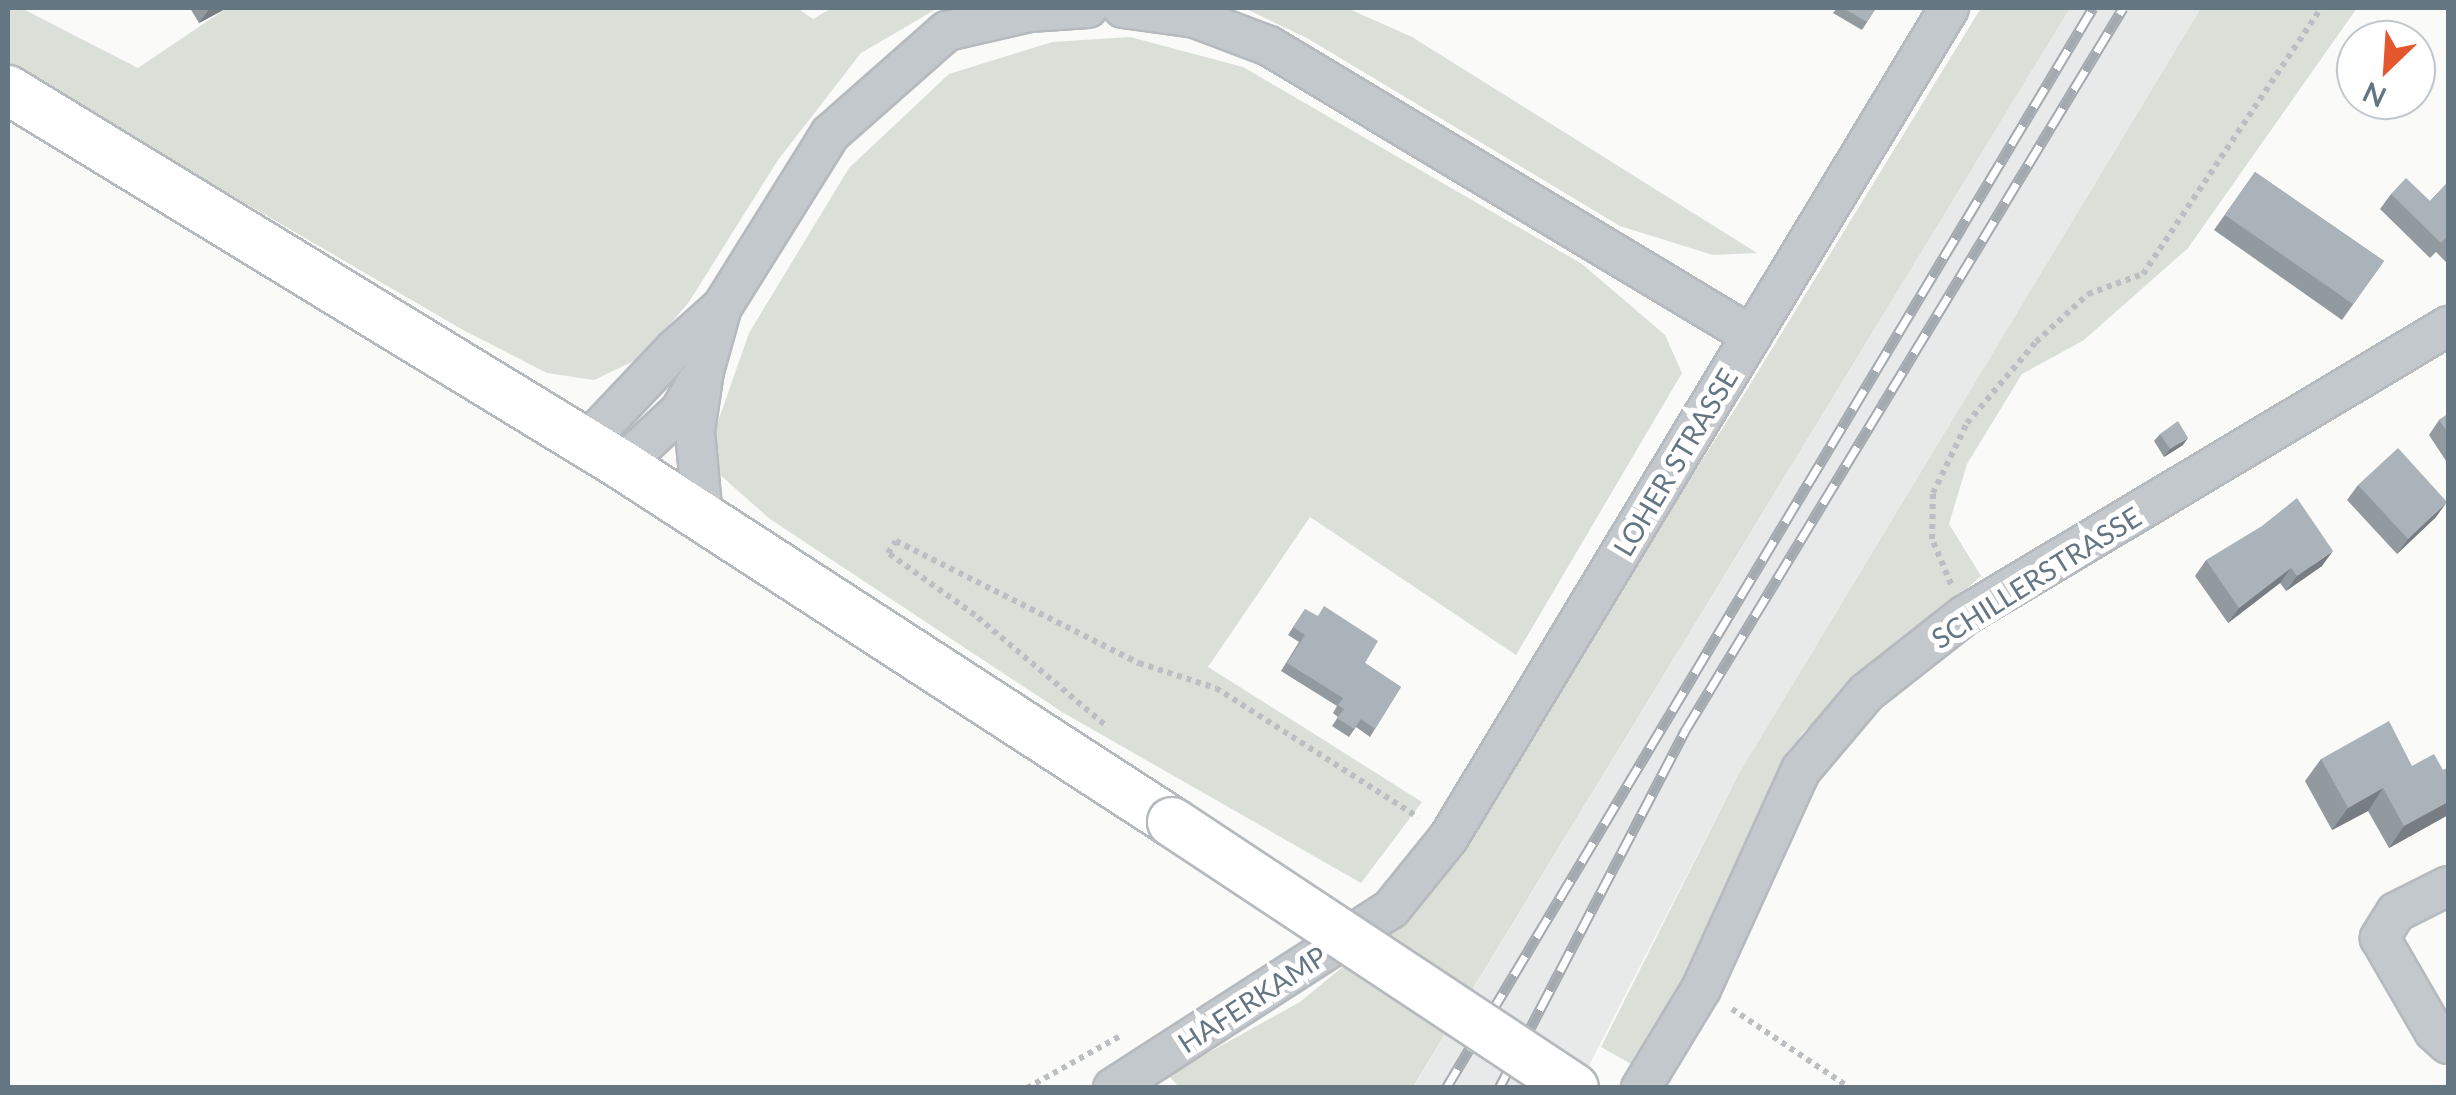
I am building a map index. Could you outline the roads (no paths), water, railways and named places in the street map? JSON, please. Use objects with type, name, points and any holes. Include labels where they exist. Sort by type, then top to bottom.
[{"type":"main road","points":[[8,90],[604,455],[1172,822],[1574,1088]]},
{"type":"street","points":[[702,518],[695,431],[704,371],[722,308],[830,134],[947,31],[1030,12],[1088,8]]},
{"type":"street","points":[[1122,8],[1195,18],[1269,46],[1752,336]]},
{"type":"street","name":"LOHER STRASSE","points":[[1390,910],[1450,837],[1950,8]]},
{"type":"street","points":[[604,455],[674,350],[722,308]]},
{"type":"street","name":"SCHILLERSTRASSE","points":[[1641,1088],[1702,989],[1802,770],[1867,692],[1964,615],[2448,326]]},
{"type":"street","points":[[604,455],[680,411],[704,371]]},
{"type":"street","points":[[2448,886],[2396,912],[2380,938],[2434,1031],[2448,1044]]},
{"type":"street","name":"HAFERKAMP","points":[[1113,1088],[1390,910]]},
{"type":"railway","points":[[1446,1088],[2093,8]]},
{"type":"railway","points":[[1499,1088],[1686,729],[2123,8]]}]
